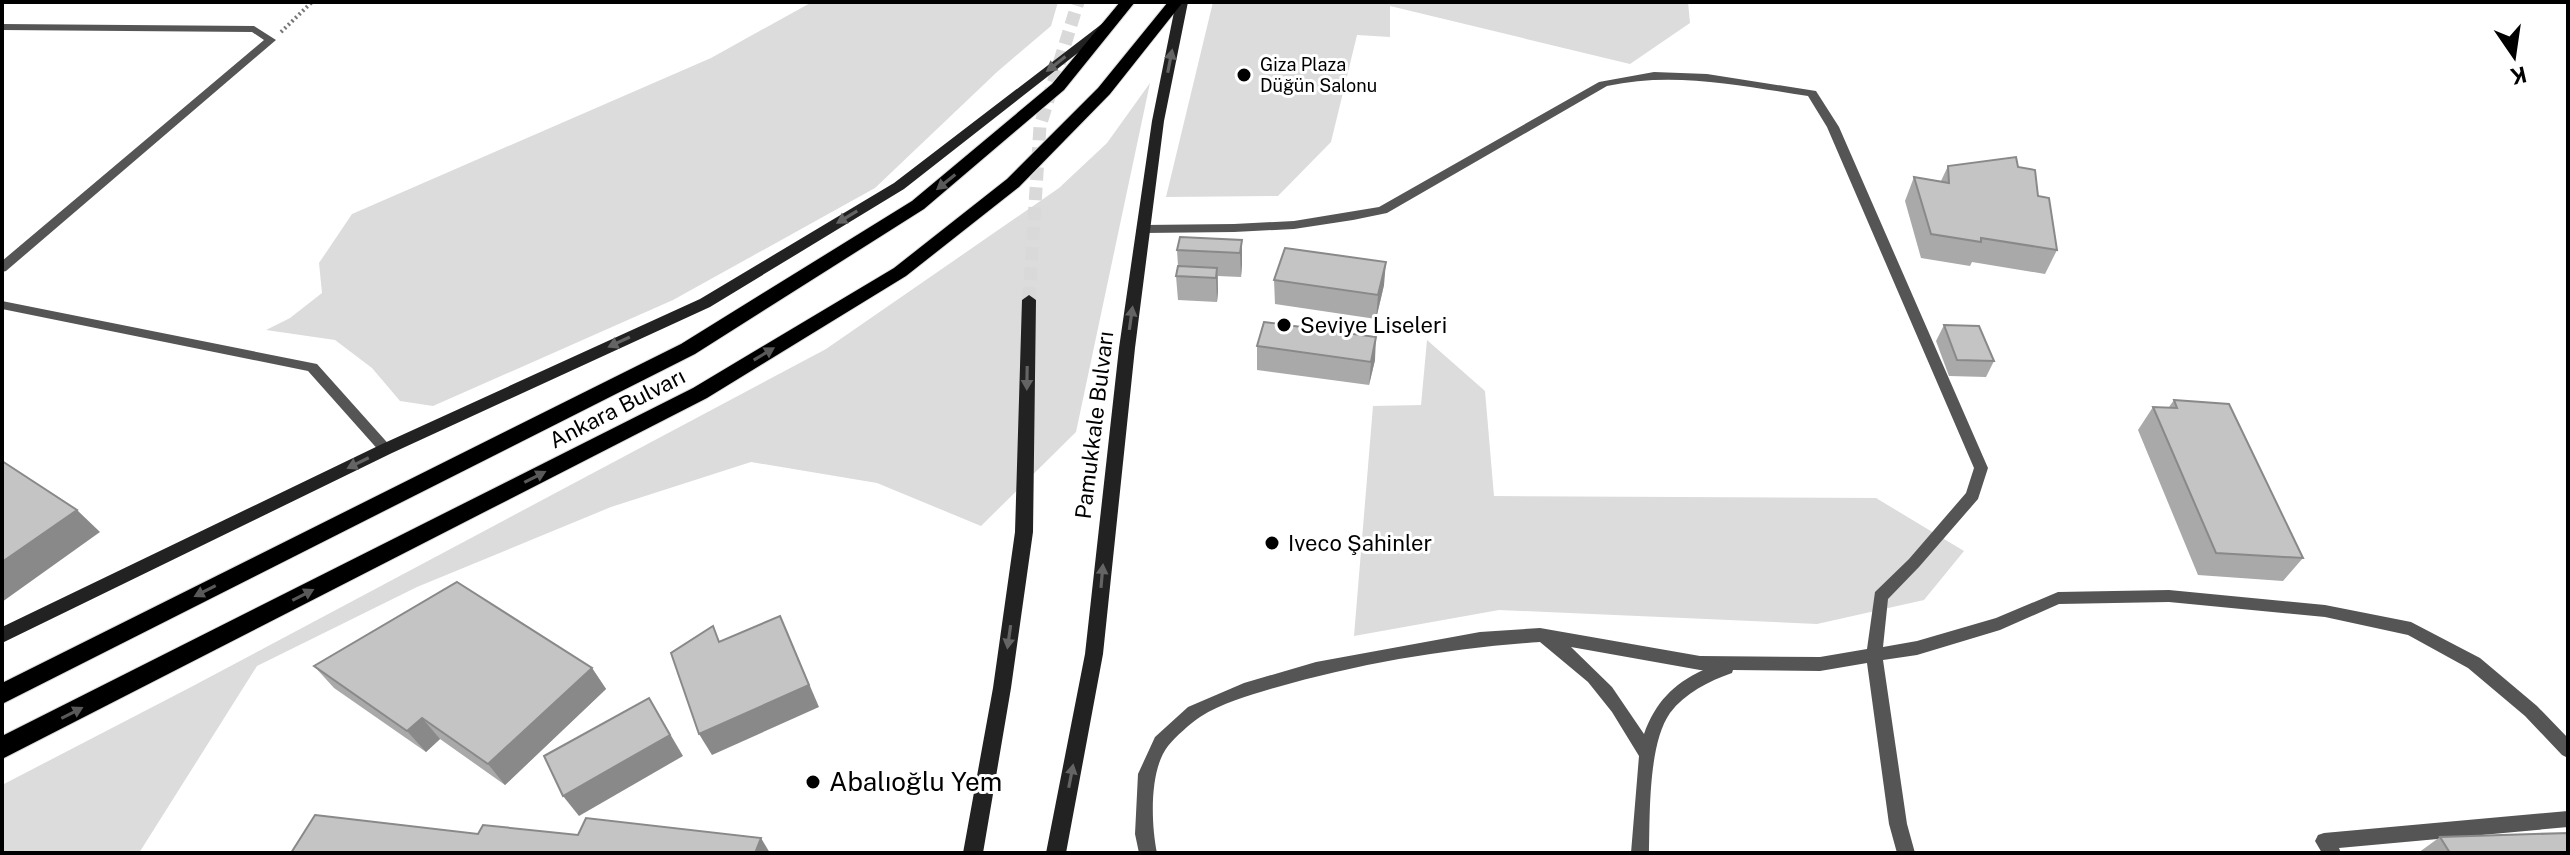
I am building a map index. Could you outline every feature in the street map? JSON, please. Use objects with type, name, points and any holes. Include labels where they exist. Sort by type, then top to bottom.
[{"type":"main road","name":"Ankara Bulvarı","points":[[2,694],[688,349],[918,205],[1058,87],[1128,2]]},
{"type":"main road","name":"Ankara Bulvarı","points":[[2,748],[700,393],[900,272],[1013,183],[1104,91],[1179,2]]},
{"type":"main road","name":"Pamukkale Bulvarı","points":[[1056,853],[1094,654],[1127,348],[1158,121],[1179,2]]},
{"type":"main road","points":[[2,635],[386,449],[705,303],[899,186],[1118,16]]},
{"type":"main road","points":[[973,853],[1002,688],[1024,532],[1029,300]]},
{"type":"lane","points":[[2,27],[254,29],[271,40],[2,268]]},
{"type":"lane","points":[[1144,229],[1294,225],[1342,220],[1383,210],[1603,84],[1631,76],[1671,75],[1812,93],[1833,127],[1981,468],[1973,495],[1914,563],[1880,596],[1874,656],[1898,824],[1906,853]]},
{"type":"lane","points":[[2,305],[312,367],[386,449]]},
{"type":"lane","points":[[1148,853],[1144,834],[1147,774],[1161,742],[1194,712],[1244,690],[1316,669],[1480,639],[1540,635],[1700,663],[1820,664],[1917,648],[1986,627],[2058,598],[2169,596],[2325,611],[2411,629],[2474,663],[2531,711],[2568,750]]},
{"type":"lane","points":[[1540,635],[1585,668],[1604,688],[1627,719],[1648,757]]},
{"type":"lane","points":[[1640,853],[1648,757],[1658,717],[1681,691],[1709,674],[1738,663]]},
{"type":"lane","points":[[2332,853],[2324,841],[2568,819]]},
{"type":"path","points":[[271,40],[312,2]]},
{"type":"shaded area","points":[[812,2],[1058,2],[1051,26],[997,72],[875,188],[673,300],[433,406],[400,401],[372,368],[335,340],[266,330],[290,318],[322,293],[319,263],[352,214],[711,58]]},
{"type":"shaded area","points":[[1213,2],[1688,2],[1690,23],[1630,64],[1390,6],[1390,37],[1357,35],[1331,142],[1278,196],[1166,197]]},
{"type":"shaded area","points":[[1150,83],[1076,432],[981,526],[877,483],[751,462],[611,507],[417,587],[257,666],[139,853],[2,853],[2,785],[826,349],[1059,188],[1107,143]]},
{"type":"shaded area","points":[[1427,340],[1485,391],[1494,496],[1876,498],[1964,551],[1924,600],[1817,624],[1499,610],[1354,636],[1373,406],[1421,405]]},
{"type":"building","points":[[2016,157],[2018,167],[2035,170],[2038,196],[2049,198],[2057,250],[1931,234],[1914,177],[1949,183],[1948,166]]},
{"type":"building","points":[[1180,237],[1242,240],[1240,253],[1177,250]]},
{"type":"building","points":[[1285,248],[1386,262],[1378,295],[1274,280]]},
{"type":"building","points":[[1178,266],[1217,268],[1216,278],[1176,276]]},
{"type":"building","points":[[1264,322],[1376,337],[1371,362],[1257,346]]},
{"type":"building","points":[[1944,325],[1979,326],[1994,361],[1957,360]]},
{"type":"building","points":[[2174,400],[2229,404],[2303,558],[2216,553],[2153,407],[2177,408]]},
{"type":"building","points":[[2,461],[77,510],[2,562]]},
{"type":"building","points":[[457,582],[592,668],[488,764],[422,718],[407,731],[314,666]]},
{"type":"building","points":[[780,616],[809,685],[699,734],[671,653],[713,626],[719,642]]},
{"type":"building","points":[[649,698],[670,735],[563,796],[544,756]]},
{"type":"building","points":[[315,815],[478,834],[483,825],[578,835],[586,818],[761,838],[755,853],[291,853]]},
{"type":"building","points":[[2568,833],[2568,853],[2450,853],[2440,837]]},
{"type":"tunnel","points":[[1029,300],[1040,126],[1078,2]]},
{"type":"place","name":"Giza Plaza Düğün Salonu","points":[[1244,75]]},
{"type":"place","name":"Seviye Liseleri","points":[[1284,325]]},
{"type":"place","name":"Iveco Şahinler","points":[[1272,543]]},
{"type":"place","name":"Abalıoğlu Yem","points":[[813,782]]}]
